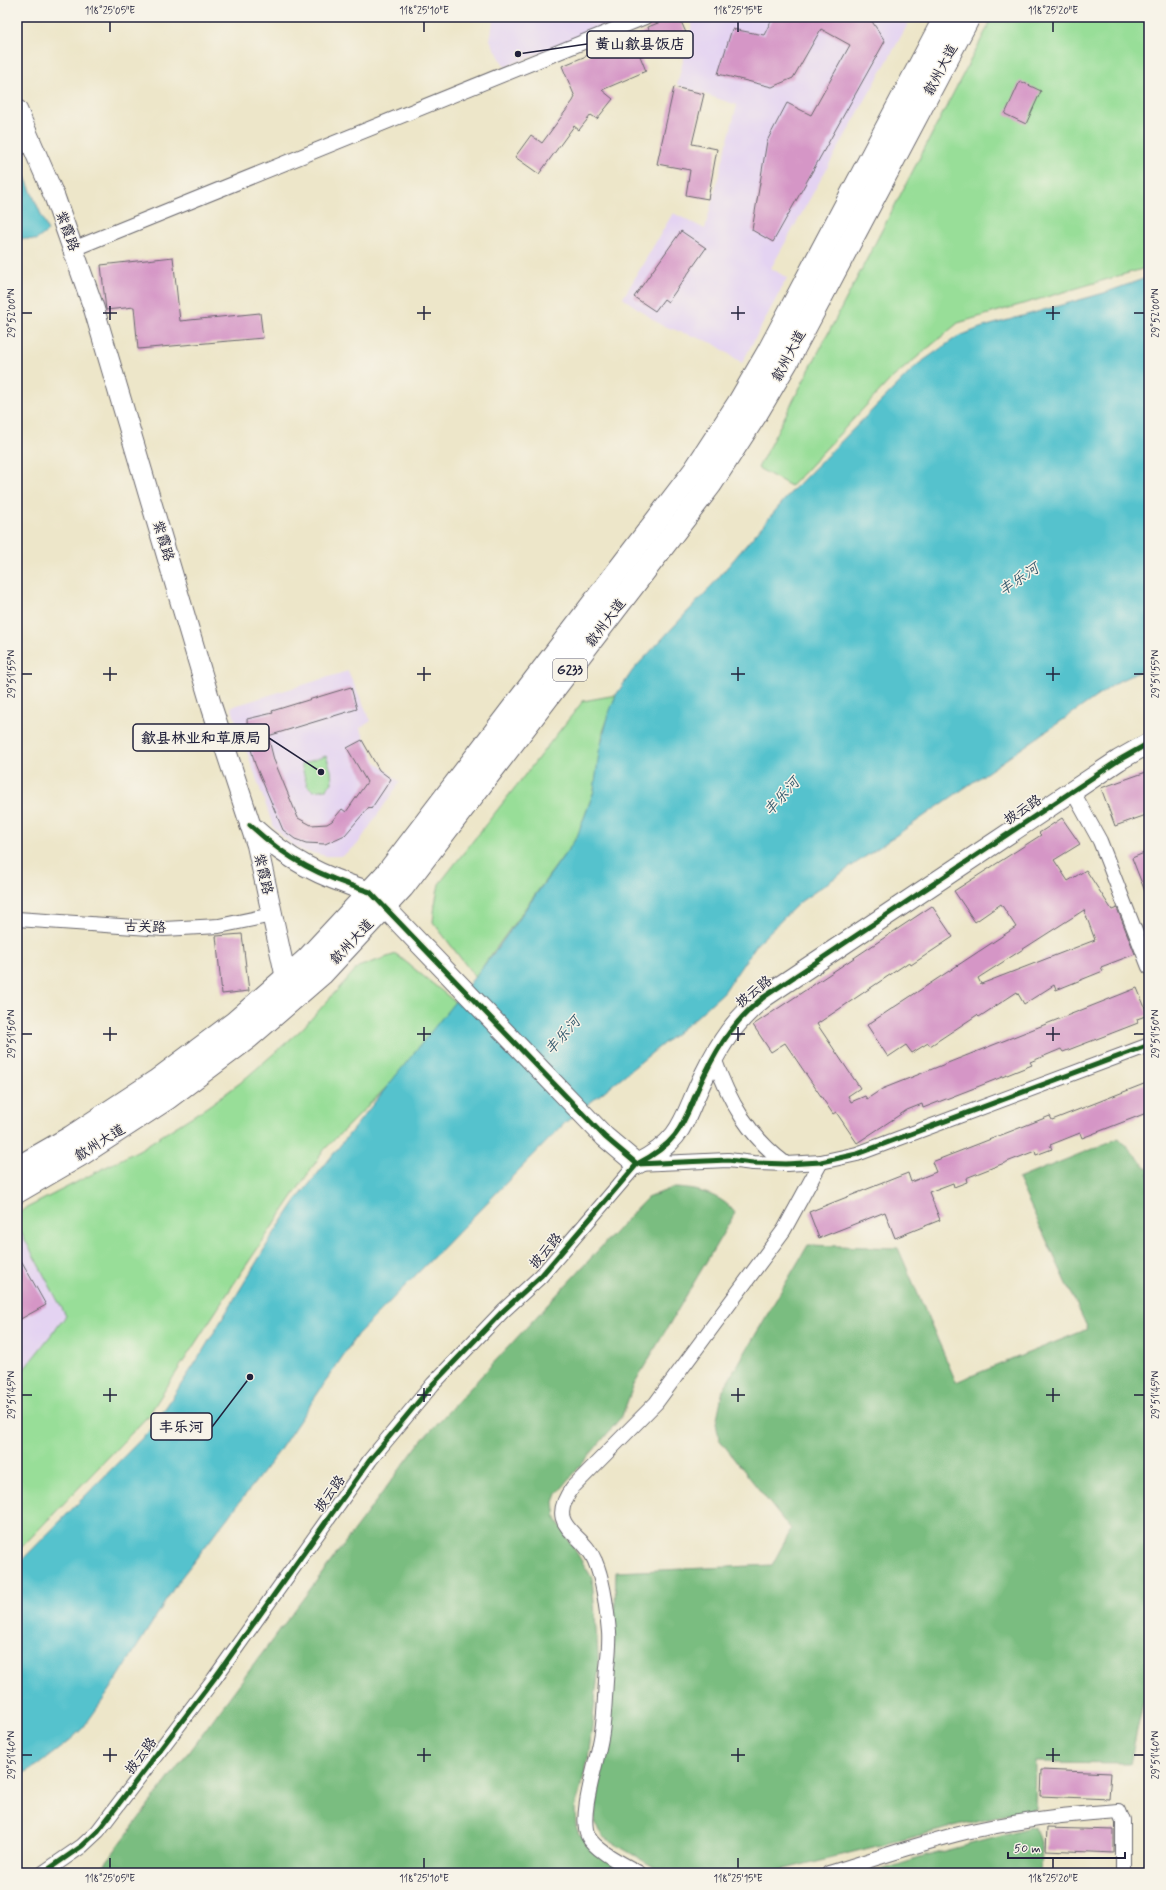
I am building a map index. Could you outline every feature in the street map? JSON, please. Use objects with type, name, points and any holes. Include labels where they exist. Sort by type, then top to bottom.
[{"type":"highway","name":"歙州大道","points":[[17,1192],[126,1127],[209,1068],[248,1038],[322,974],[377,899],[387,873],[512,712],[694,471],[717,437],[768,352],[945,17]]},
{"type":"highway","name":"歙州大道","points":[[17,1168],[72,1136],[156,1081],[235,1022],[377,899],[403,887],[524,731],[711,484],[735,449],[787,362],[969,17]]},
{"type":"street","points":[[73,249],[645,17]]},
{"type":"street","name":"紫霞路","points":[[17,110],[54,198],[94,309],[212,708],[256,845],[286,978]]},
{"type":"street","name":"披云路","points":[[43,1873],[82,1846],[98,1831],[214,1679],[341,1499],[401,1421],[467,1348],[541,1276],[637,1164],[663,1148],[679,1130],[686,1120],[714,1058],[725,1038],[739,1020],[764,997],[1119,760],[1149,743]]},
{"type":"street","points":[[1072,792],[1100,841],[1149,966]]},
{"type":"street","points":[[250,825],[281,852],[299,863],[377,899],[605,1136],[637,1164],[728,1160],[753,1163],[786,1164],[821,1162],[857,1154],[1149,1045]]},
{"type":"street","name":"古关路","points":[[17,918],[164,929],[219,926],[272,915]]},
{"type":"street","points":[[714,1058],[731,1100],[749,1128],[767,1150],[786,1164]]},
{"type":"street","points":[[639,1873],[607,1854],[594,1843],[589,1837],[586,1829],[586,1812],[602,1733],[610,1634],[605,1603],[595,1560],[566,1526],[563,1519],[564,1502],[573,1488],[656,1403],[784,1230],[821,1162]]},
{"type":"street","points":[[829,1873],[925,1844],[1005,1824],[1058,1816],[1119,1811],[1123,1821],[1123,1873]]},
{"type":"shaded area","points":[[494,17],[632,17],[505,67],[490,40]]},
{"type":"shaded area","points":[[694,17],[904,17],[908,24],[771,268],[787,278],[742,363],[713,343],[661,325],[623,298],[673,213],[705,229],[737,105],[677,85]]},
{"type":"shaded area","points":[[348,671],[371,721],[360,728],[376,762],[400,782],[357,845],[342,856],[327,856],[303,851],[292,845],[274,828],[231,707]]},
{"type":"shaded area","points":[[17,1225],[66,1316],[17,1378]]},
{"type":"green space","points":[[993,17],[1149,17],[1149,267],[958,323],[890,380],[791,486],[758,468]]},
{"type":"green space","points":[[616,695],[603,732],[594,791],[577,837],[475,977],[433,922],[439,884],[583,701]]},
{"type":"green space","points":[[326,756],[331,770],[332,783],[326,789],[313,791],[307,785],[301,764]]},
{"type":"green space","points":[[396,954],[464,1009],[324,1150],[233,1285],[148,1416],[17,1552],[17,1378],[66,1316],[17,1225],[17,1213],[139,1150],[207,1107],[240,1083],[302,1029],[358,967]]},
{"type":"green space","points":[[1119,1138],[1149,1170],[1149,1674],[1130,1763],[1036,1762],[1035,1809],[989,1818],[769,1873],[664,1873],[603,1837],[594,1823],[613,1684],[616,1572],[772,1565],[791,1530],[719,1439],[716,1423],[723,1390],[808,1245],[898,1248],[956,1382],[1088,1329],[1018,1179]]},
{"type":"green space","points":[[672,1188],[689,1189],[707,1193],[723,1201],[735,1213],[634,1384],[622,1416],[557,1494],[554,1502],[556,1519],[592,1578],[599,1666],[588,1760],[575,1809],[576,1826],[579,1834],[641,1873],[98,1873],[421,1441],[641,1204],[647,1198]]},
{"type":"green space","points":[[1035,1827],[1042,1849],[1041,1873],[872,1873],[923,1857]]},
{"type":"water","points":[[17,158],[48,231],[36,240],[17,238]]},
{"type":"water","points":[[1149,277],[1149,667],[1119,681],[800,902],[757,944],[724,992],[694,1019],[566,1122],[357,1335],[277,1454],[177,1583],[110,1690],[83,1728],[38,1765],[17,1777],[17,1565],[152,1428],[196,1362],[273,1235],[295,1202],[497,949],[577,837],[594,791],[599,752],[609,713],[616,695],[633,670],[707,591],[792,491],[917,365],[957,337],[980,328],[1104,293]]},
{"type":"building","points":[[673,17],[679,17],[688,37],[640,56],[646,71],[602,90],[613,99],[597,119],[591,115],[579,130],[574,126],[539,174],[515,157],[531,135],[542,143],[573,101],[575,97],[562,66],[649,30],[648,27]]},
{"type":"building","points":[[773,17],[869,17],[885,41],[773,242],[752,230],[767,141],[787,103],[811,115],[850,45],[821,29],[793,78],[772,87],[718,74],[732,29],[764,35]]},
{"type":"building","points":[[1020,81],[1041,91],[1026,124],[1005,114]]},
{"type":"building","points":[[674,87],[704,94],[692,144],[717,149],[708,199],[686,195],[690,170],[657,164]]},
{"type":"building","points":[[681,231],[706,248],[668,302],[664,299],[655,311],[634,297]]},
{"type":"building","points":[[173,257],[180,321],[260,313],[263,338],[138,349],[134,307],[106,310],[101,265]]},
{"type":"building","points":[[351,687],[357,709],[268,736],[274,760],[298,818],[311,825],[327,824],[332,821],[342,809],[346,812],[367,782],[347,748],[362,740],[379,770],[391,779],[371,809],[369,807],[345,835],[325,844],[306,843],[295,839],[283,830],[255,764],[248,738],[247,719],[273,713],[272,711]]},
{"type":"building","points":[[1149,771],[1149,814],[1115,826],[1101,788]]},
{"type":"building","points":[[1062,818],[1080,844],[1054,860],[1068,881],[1086,870],[1112,910],[1117,908],[1135,954],[1101,967],[1103,971],[1056,990],[1054,985],[1024,1004],[1017,992],[979,1017],[977,1015],[930,1046],[928,1043],[912,1053],[906,1045],[888,1057],[867,1025],[1016,927],[1001,904],[975,922],[954,891],[1041,835],[1039,833]],"holes":[[[1084,910],[1095,940],[981,984],[978,978]]]},
{"type":"building","points":[[1149,851],[1149,899],[1148,899],[1132,858]]},
{"type":"building","points":[[932,906],[953,937],[911,965],[909,962],[817,1024],[860,1088],[848,1096],[851,1102],[865,1096],[867,1099],[882,1089],[1137,988],[1148,1015],[1137,1019],[1138,1023],[1063,1052],[1061,1049],[1030,1062],[1032,1065],[982,1085],[923,1108],[922,1104],[907,1110],[857,1143],[836,1112],[833,1114],[785,1043],[771,1052],[753,1025]]},
{"type":"building","points":[[242,934],[249,991],[222,994],[216,936]]},
{"type":"building","points":[[1149,1082],[1149,1112],[1082,1138],[1080,1133],[1050,1145],[1052,1149],[1036,1155],[1035,1151],[966,1178],[967,1182],[954,1187],[953,1183],[929,1192],[940,1220],[895,1238],[885,1212],[819,1238],[809,1212],[908,1173],[911,1182],[936,1172],[932,1162],[1050,1116],[1052,1120]]},
{"type":"building","points":[[17,1253],[46,1305],[17,1321]]},
{"type":"building","points":[[1041,1770],[1111,1773],[1109,1799],[1040,1796]]},
{"type":"building","points":[[1047,1828],[1114,1830],[1114,1853],[1046,1850]]},
{"type":"cycle path","points":[[43,1873],[82,1846],[98,1831],[214,1679],[370,1460],[433,1384],[503,1311],[541,1276],[637,1164],[665,1146],[674,1136],[687,1115],[705,1074],[717,1052],[737,1022],[764,997],[1119,760],[1149,743]]},
{"type":"cycle path","points":[[250,825],[264,838],[306,866],[336,880],[370,892],[605,1137],[637,1164],[728,1160],[753,1163],[786,1164],[821,1162],[857,1154],[1149,1045]]},
{"type":"place","name":"黄山歙县饭店","points":[[518,54]]},
{"type":"place","name":"歙县林业和草原局","points":[[321,772]]},
{"type":"place","name":"丰乐河","points":[[250,1377]]}]
